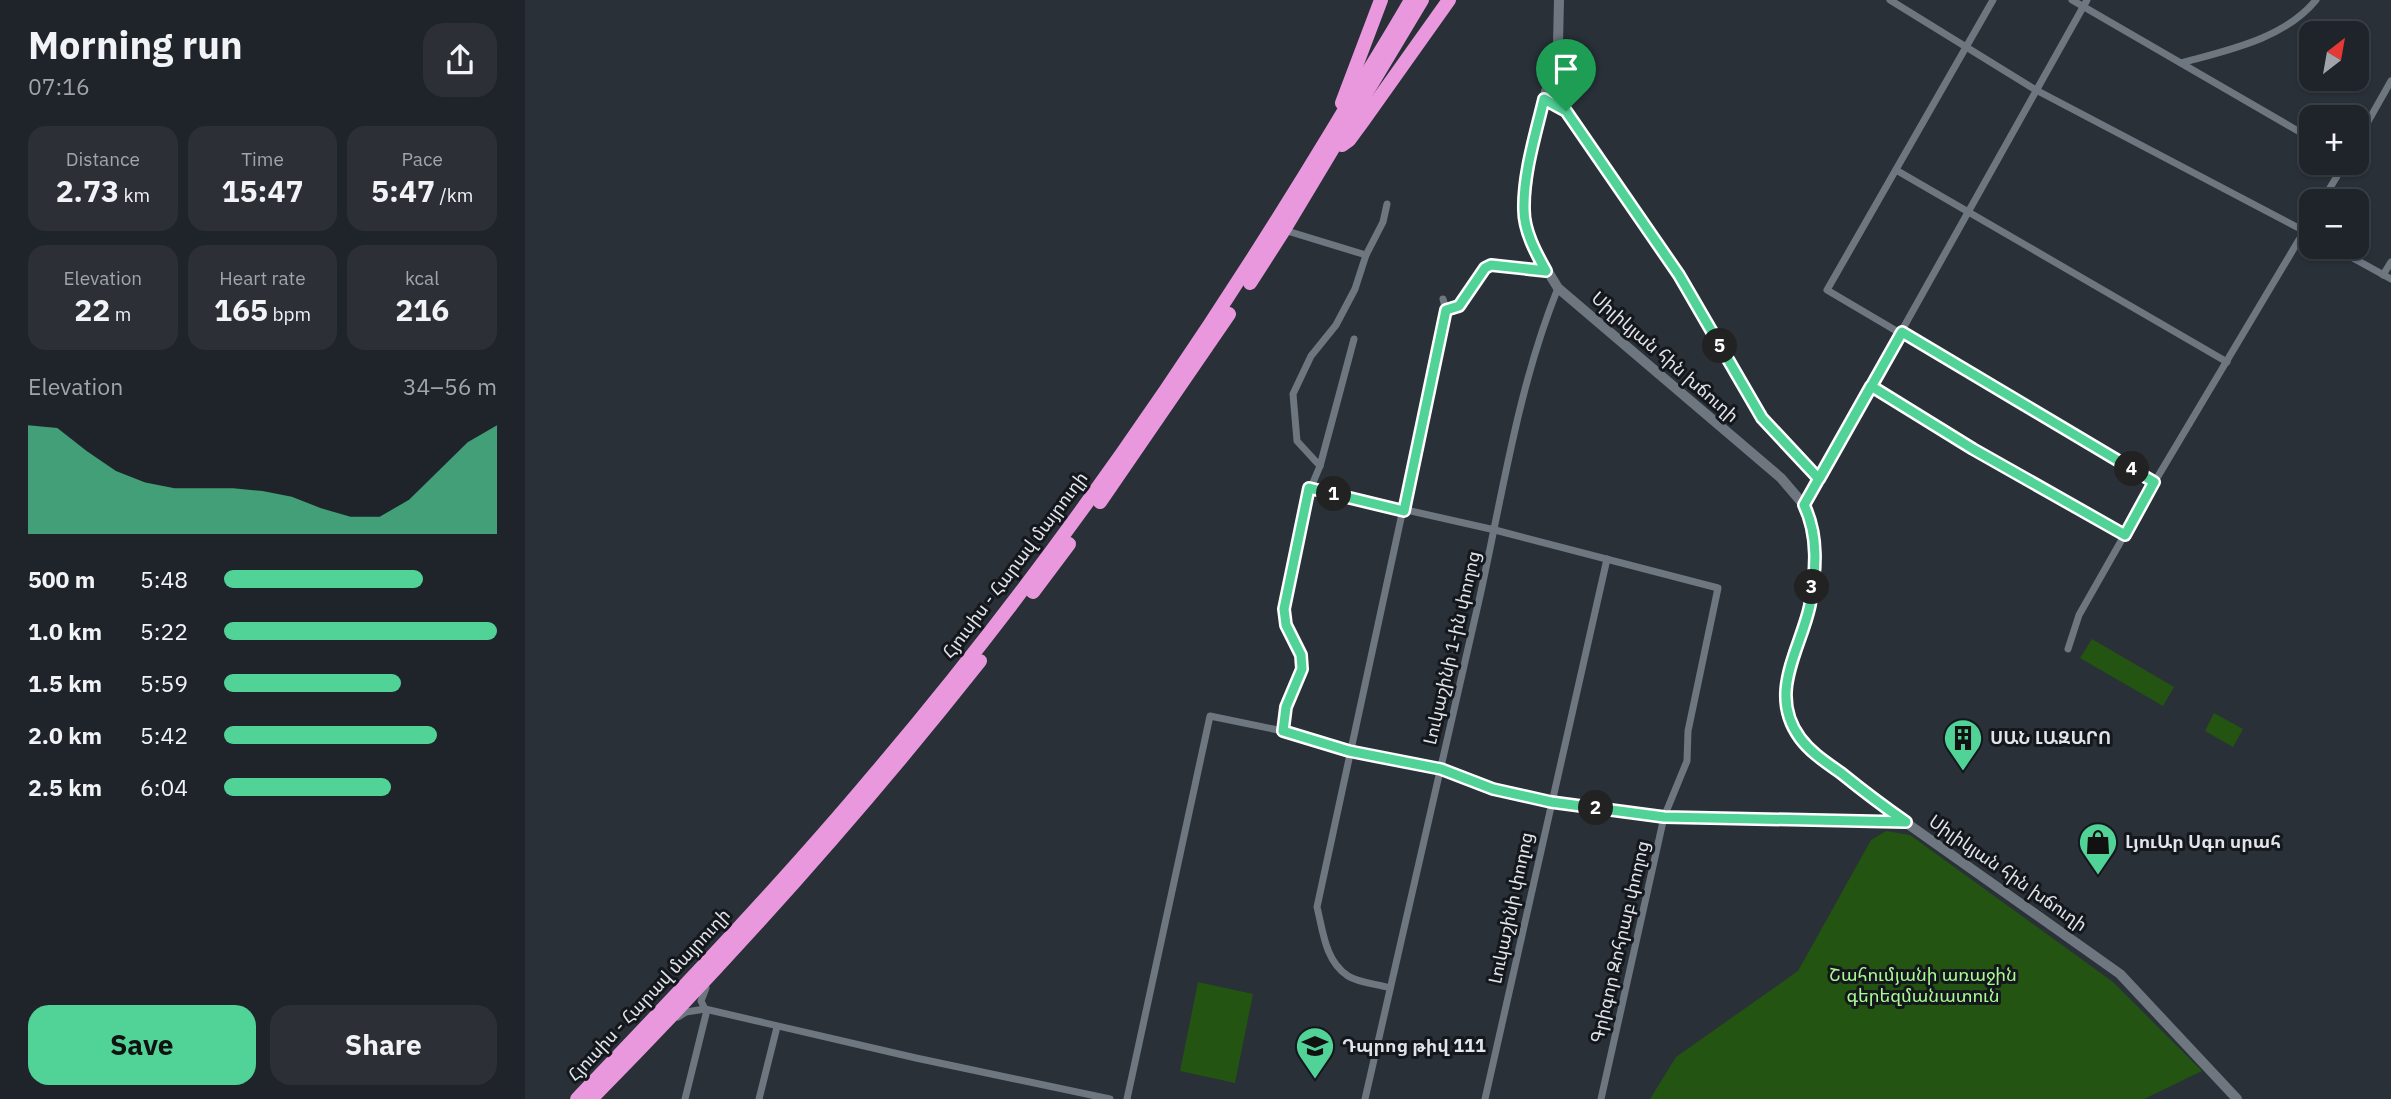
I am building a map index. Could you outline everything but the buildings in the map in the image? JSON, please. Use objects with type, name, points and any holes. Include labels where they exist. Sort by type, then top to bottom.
[{"type":"highway","points":[[1338,121],[1343,99],[1381,0]]},
{"type":"highway","name":"Հյուսիս - Հարավ մայրուղի","points":[[577,1099],[703,968],[810,849],[876,774],[1002,617],[1153,411],[1241,279],[1411,0]]},
{"type":"highway","name":"Հյուսիս - Հարավ մայրուղի","points":[[591,1099],[718,967],[885,778],[1048,572],[1166,409],[1284,230],[1422,0]]},
{"type":"highway","points":[[1330,154],[1349,140],[1449,0]]},
{"type":"street","name":"Սիլիկյան հին խճուղի","points":[[1559,0],[1558,43],[1531,153],[1524,212],[1533,247],[1558,288],[1781,478],[1804,505],[1812,522],[1816,555],[1809,607],[1793,652],[1786,688],[1790,722],[1814,753],[2120,974],[2237,1099]]},
{"type":"street","points":[[1890,0],[2036,90],[2299,227]]},
{"type":"street","points":[[1993,0],[1827,290],[2154,482]]},
{"type":"street","points":[[2072,0],[2085,3],[2299,131]]},
{"type":"street","points":[[2182,62],[2265,37],[2298,17],[2316,0]]},
{"type":"street","points":[[1804,505],[2085,3]]},
{"type":"street","points":[[2369,120],[2391,81]]},
{"type":"street","points":[[1544,99],[1566,111],[1679,275],[1762,418],[1819,479]]},
{"type":"street","points":[[1896,170],[2227,362]]},
{"type":"street","points":[[1320,466],[1297,441],[1293,394],[1311,356],[1336,325],[1355,289],[1366,255],[1383,222],[1387,204]]},
{"type":"street","points":[[1284,230],[1366,255]]},
{"type":"street","points":[[2068,649],[2079,615],[2154,482],[2299,246]]},
{"type":"street","points":[[2355,259],[2387,277],[2391,262]]},
{"type":"street","points":[[1446,310],[1459,306],[1485,268],[1491,265],[1546,271]]},
{"type":"street","name":"Լուկաշինի 1-ին փողոց","points":[[1365,1099],[1495,530],[1518,409],[1541,329],[1558,288]]},
{"type":"street","points":[[1390,988],[1348,976],[1337,964],[1327,951],[1317,907],[1446,310],[1443,299]]},
{"type":"street","points":[[1283,731],[1286,707],[1302,669],[1301,655],[1286,625],[1284,609],[1309,488],[1320,466],[1354,339]]},
{"type":"street","points":[[1871,386],[1973,449],[2125,535]]},
{"type":"street","points":[[1309,488],[1495,530],[1607,559]]},
{"type":"street","name":"Գրիգոր Զոհրաբ փողոց","points":[[1601,1099],[1664,817],[1687,761],[1688,732],[1718,588],[1607,559]]},
{"type":"street","name":"Լուկաշինի փողոց","points":[[1485,1099],[1607,559]]},
{"type":"street","points":[[1127,1099],[1210,716],[1283,731],[1349,751],[1441,769],[1493,789],[1551,802],[1664,817],[1906,822]]},
{"type":"street","points":[[685,1099],[706,1009],[701,996],[718,967]]},
{"type":"street","points":[[656,1031],[685,1012],[706,1009],[1109,1099]]},
{"type":"street","points":[[759,1099],[777,1027]]},
{"type":"green space","points":[[2092,639],[2174,687],[2163,706],[2080,658]]},
{"type":"green space","points":[[2214,713],[2243,729],[2233,747],[2205,731]]},
{"type":"green space","name":"Շահումյանի առաջին գերեզմանատուն","points":[[1886,831],[1910,835],[2113,982],[2202,1071],[2144,1099],[1650,1099],[1676,1057],[1798,971],[1871,840]]},
{"type":"green space","points":[[1198,982],[1253,994],[1235,1083],[1180,1071]]},
{"type":"place","name":"ՍԱՆ ԼԱԶԱՐՈ","points":[[1963,772]]},
{"type":"place","name":"ԼյուԱր Սգո սրահ","points":[[2098,876]]},
{"type":"place","name":"Դպրոց թիվ 111","points":[[1315,1080]]},
{"type":"route","points":[[1566,111],[1544,99],[1531,153],[1524,212],[1533,247],[1546,271],[1491,265],[1485,268],[1459,306],[1446,310],[1404,511],[1309,488],[1284,609],[1286,625],[1301,655],[1302,669],[1286,707],[1283,731],[1349,751],[1441,769],[1493,789],[1551,802],[1664,817],[1906,822],[1814,753],[1790,722],[1787,706],[1786,688],[1793,652],[1809,607],[1816,555],[1812,522],[1804,505],[1824,469],[1871,386],[1973,449],[2125,535],[2154,482],[1902,332],[1871,386],[1819,479],[1762,418],[1679,275],[1566,111]]}]
